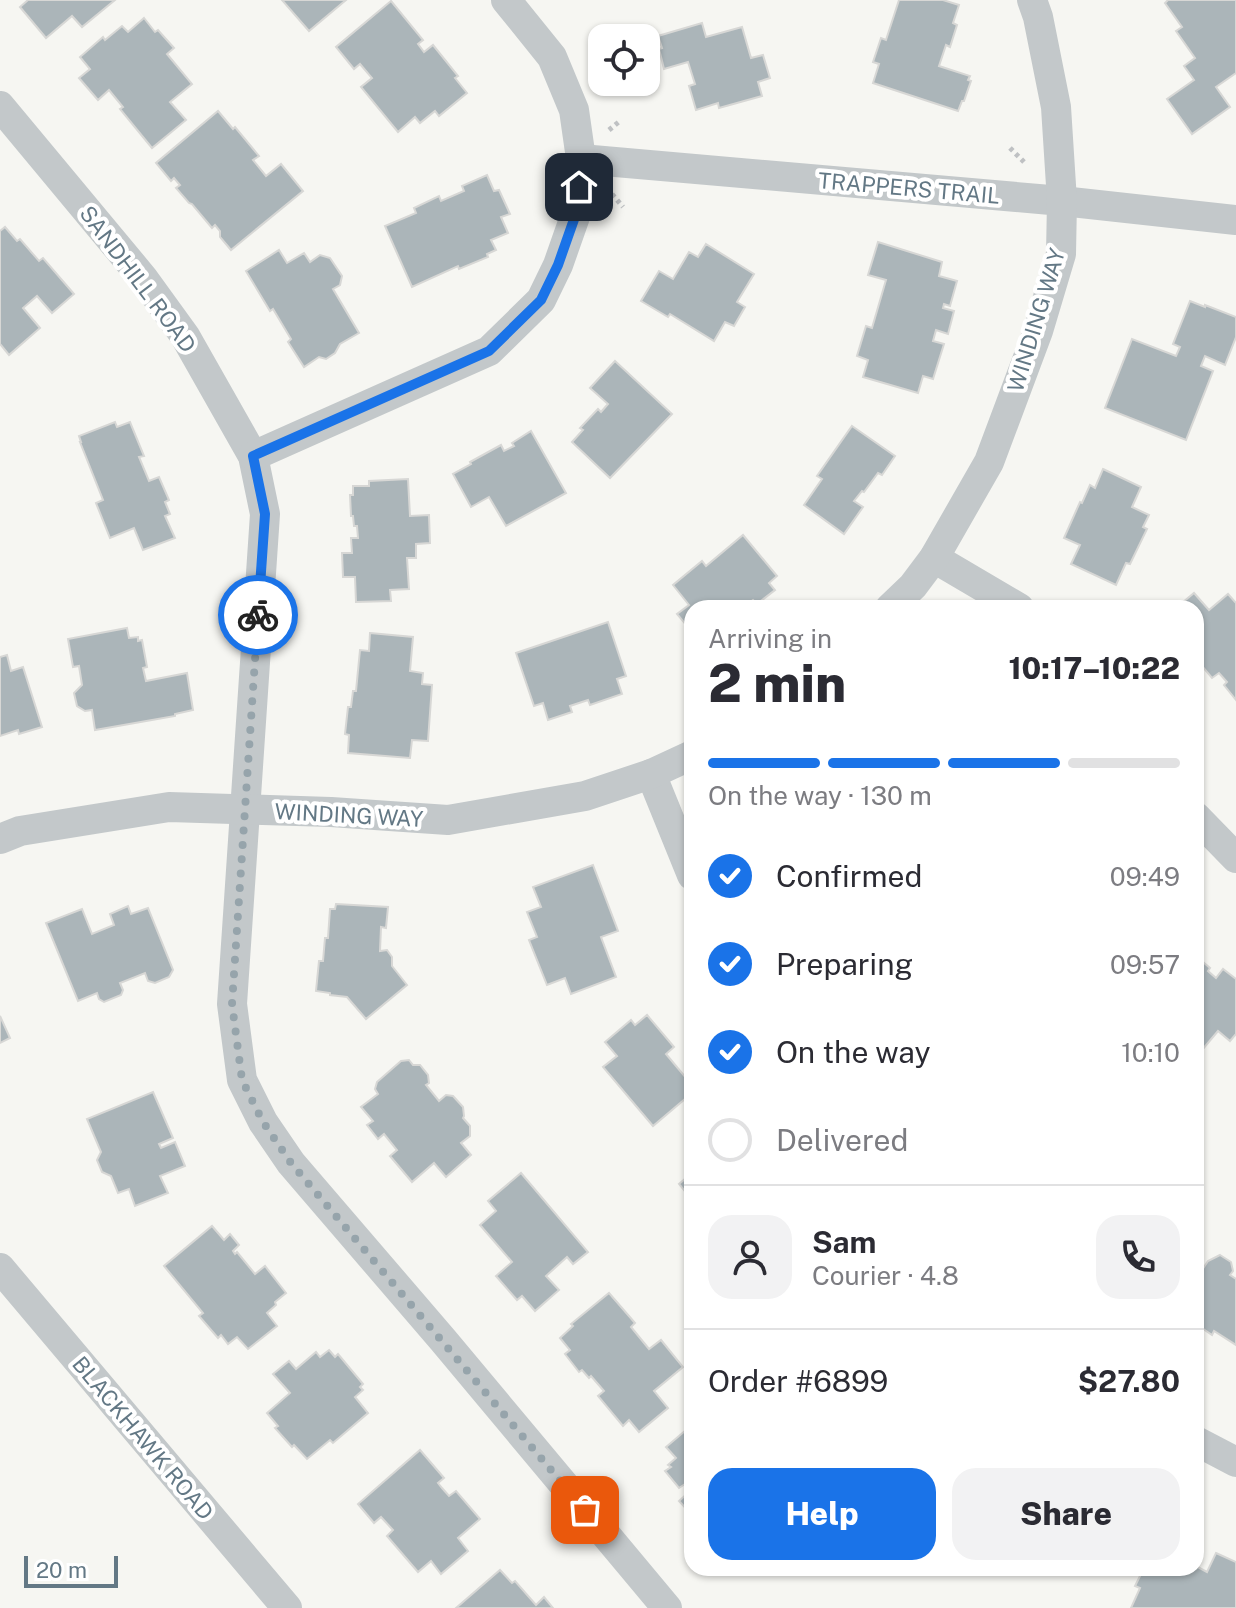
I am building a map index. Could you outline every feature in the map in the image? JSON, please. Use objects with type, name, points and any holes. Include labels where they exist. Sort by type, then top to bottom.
[{"type":"street","points":[[253,456],[489,351],[541,300],[558,265],[578,208],[581,159],[574,110],[552,57],[506,0]]},
{"type":"street","name":"WINDING WAY","points":[[898,600],[934,558],[989,462],[1038,331],[1061,254],[1062,201],[1056,107],[1032,0]]},
{"type":"street","name":"SANDHILL ROAD","points":[[2,113],[143,278],[185,336],[253,456],[265,514],[232,1004],[242,1080],[263,1122],[291,1163],[667,1608]]},
{"type":"street","name":"TRAPPERS TRAIL","points":[[581,159],[1062,201],[1236,220]]},
{"type":"street","points":[[934,558],[1005,600]]},
{"type":"street","name":"WINDING WAY","points":[[0,839],[20,831],[169,807],[331,812],[448,820],[585,796],[651,774],[684,759]]},
{"type":"street","points":[[651,774],[684,855]]},
{"type":"street","points":[[1204,825],[1236,858]]},
{"type":"street","name":"BLACKHAWK ROAD","points":[[0,1268],[287,1608]]},
{"type":"street","points":[[1204,1445],[1236,1462]]},
{"type":"path","points":[[609,130],[620,121]]},
{"type":"path","points":[[1010,148],[1024,162]]},
{"type":"path","points":[[612,194],[623,207]]},
{"type":"building","points":[[28,0],[115,0],[82,27],[72,16],[46,38],[20,7]]},
{"type":"building","points":[[282,0],[346,0],[309,31]]},
{"type":"building","points":[[899,0],[943,0],[959,5],[950,47],[946,45],[939,66],[970,76],[968,80],[971,81],[958,111],[873,83],[879,64],[873,62],[881,38],[886,40]]},
{"type":"building","points":[[1168,0],[1236,0],[1236,73],[1216,87],[1230,107],[1192,134],[1167,99],[1194,80],[1184,66],[1195,58],[1176,31],[1182,27],[1165,3]]},
{"type":"building","points":[[391,1],[423,40],[418,44],[424,52],[433,45],[458,76],[455,78],[467,93],[439,116],[435,111],[420,123],[415,117],[398,132],[361,87],[372,78],[360,64],[354,69],[336,47]]},
{"type":"building","points":[[144,18],[174,48],[167,54],[192,84],[170,102],[186,120],[152,148],[120,109],[123,107],[109,90],[98,100],[79,78],[90,69],[80,57],[103,37],[105,40],[122,26],[128,32]]},
{"type":"building","points":[[702,23],[706,37],[742,27],[751,58],[763,55],[770,78],[758,82],[762,96],[719,108],[718,103],[696,110],[689,86],[695,84],[688,62],[664,69],[660,35]]},
{"type":"building","points":[[218,111],[259,156],[253,160],[266,176],[281,164],[303,191],[231,250],[215,225],[212,228],[176,188],[180,185],[174,178],[171,181],[156,163]]},
{"type":"building","points":[[487,175],[494,191],[499,190],[510,214],[501,217],[508,233],[491,240],[496,250],[487,254],[488,257],[459,269],[458,266],[412,287],[385,226],[416,213],[414,208],[439,196],[441,201],[464,191],[462,186]]},
{"type":"building","points":[[5,227],[39,261],[43,258],[74,294],[52,313],[37,296],[23,308],[40,328],[9,355],[0,344],[0,231]]},
{"type":"building","points":[[878,242],[942,262],[939,276],[957,281],[950,306],[944,304],[943,308],[954,311],[948,334],[936,330],[933,341],[944,344],[933,379],[923,376],[918,393],[863,377],[868,360],[857,356],[866,326],[872,328],[886,280],[868,275]]},
{"type":"building","points":[[706,244],[754,274],[737,302],[745,307],[734,326],[725,322],[714,341],[670,314],[668,317],[641,301],[659,271],[673,279],[689,252],[698,257]]},
{"type":"building","points":[[279,250],[287,263],[304,253],[310,262],[320,255],[330,258],[342,276],[340,285],[333,289],[359,333],[340,344],[335,353],[326,359],[319,357],[304,367],[273,309],[270,311],[246,271]]},
{"type":"building","points":[[1190,301],[1236,317],[1236,337],[1225,365],[1205,356],[1201,366],[1213,371],[1186,440],[1105,408],[1132,339],[1176,356],[1180,347],[1173,344]]},
{"type":"building","points":[[615,361],[672,414],[610,478],[572,442],[598,409],[601,412],[608,404],[590,388]]},
{"type":"building","points":[[115,422],[117,427],[130,422],[144,456],[139,457],[149,481],[159,477],[169,500],[165,502],[170,514],[165,516],[175,538],[143,550],[134,528],[110,538],[96,503],[103,500],[80,442],[79,436]]},
{"type":"building","points":[[852,426],[895,456],[882,475],[878,473],[854,501],[863,507],[844,534],[804,505],[822,479],[817,476]]},
{"type":"building","points":[[531,431],[566,493],[506,526],[489,497],[471,507],[453,474],[501,445],[504,451],[514,446],[512,443]]},
{"type":"building","points":[[1103,469],[1141,487],[1132,507],[1149,515],[1143,527],[1147,529],[1116,585],[1071,564],[1080,545],[1064,538],[1080,502],[1090,485],[1095,488]]},
{"type":"building","points":[[408,479],[410,516],[429,515],[430,543],[416,544],[416,558],[407,558],[409,589],[390,590],[391,601],[356,602],[355,577],[343,577],[342,553],[352,553],[351,538],[358,538],[357,526],[354,526],[351,516],[353,486],[369,486],[369,481]]},
{"type":"building","points":[[743,535],[777,576],[769,583],[775,590],[762,600],[685,600],[673,585],[702,561],[706,566]]},
{"type":"building","points":[[1194,593],[1200,600],[1186,600]]},
{"type":"building","points":[[1228,594],[1236,603],[1236,700],[1219,673],[1212,678],[1204,668],[1204,604],[1209,610]]},
{"type":"building","points":[[684,609],[684,622],[677,614]]},
{"type":"building","points":[[608,622],[626,676],[617,679],[622,694],[590,705],[588,700],[570,706],[572,712],[548,720],[543,703],[534,706],[516,653]]},
{"type":"building","points":[[127,628],[129,638],[142,640],[146,681],[187,673],[193,710],[95,730],[92,710],[85,711],[77,706],[74,693],[82,685],[79,666],[73,667],[68,639]]},
{"type":"building","points":[[370,633],[413,637],[410,671],[423,673],[422,684],[432,685],[428,741],[412,740],[410,758],[348,753],[349,735],[345,734],[348,707],[351,707],[353,691],[356,691],[360,650],[369,651]]},
{"type":"building","points":[[7,655],[11,671],[23,667],[42,727],[0,736],[0,657]]},
{"type":"building","points":[[593,865],[618,931],[601,937],[616,977],[571,994],[565,978],[547,985],[529,940],[537,937],[527,912],[541,907],[533,887]]},
{"type":"building","points":[[336,904],[388,907],[386,928],[381,927],[380,951],[387,950],[392,957],[392,966],[407,985],[366,1019],[347,997],[316,991],[319,961],[323,961],[325,938],[328,938],[330,909],[335,909]]},
{"type":"building","points":[[128,906],[131,914],[148,908],[173,970],[169,977],[155,983],[148,981],[145,973],[120,983],[123,990],[121,995],[104,1002],[97,993],[78,1001],[46,923],[82,909],[92,934],[114,925],[110,914]]},
{"type":"building","points":[[1204,963],[1216,978],[1223,969],[1236,979],[1236,1034],[1230,1041],[1218,1031],[1204,1048]]},
{"type":"building","points":[[647,1015],[674,1047],[666,1054],[684,1075],[684,1100],[653,1126],[603,1067],[617,1056],[605,1042],[631,1020],[635,1025]]},
{"type":"building","points":[[0,1016],[10,1038],[0,1043]]},
{"type":"building","points":[[409,1060],[413,1065],[420,1065],[428,1075],[429,1083],[426,1085],[439,1101],[446,1095],[453,1096],[463,1107],[463,1118],[470,1126],[470,1136],[461,1143],[471,1155],[446,1177],[434,1163],[412,1182],[390,1156],[397,1150],[384,1134],[378,1139],[367,1125],[373,1121],[361,1107],[378,1094],[375,1089],[377,1082],[401,1061]]},
{"type":"building","points":[[153,1092],[173,1138],[159,1144],[161,1148],[175,1142],[185,1166],[160,1176],[168,1193],[135,1206],[129,1189],[118,1193],[111,1176],[102,1172],[97,1160],[101,1152],[87,1119]]},
{"type":"building","points":[[521,1173],[588,1252],[573,1264],[567,1257],[546,1276],[559,1290],[535,1311],[522,1296],[517,1300],[496,1276],[512,1262],[480,1225],[496,1211],[488,1201]]},
{"type":"building","points":[[212,1226],[224,1240],[230,1234],[239,1245],[233,1251],[255,1274],[265,1266],[286,1293],[267,1313],[277,1326],[248,1349],[237,1337],[228,1344],[221,1335],[218,1338],[199,1316],[203,1313],[164,1266]]},
{"type":"building","points":[[1220,1255],[1231,1262],[1233,1271],[1230,1275],[1236,1279],[1236,1345],[1214,1331],[1212,1335],[1204,1330],[1204,1267]]},
{"type":"building","points":[[609,1293],[635,1323],[631,1327],[649,1349],[661,1340],[683,1367],[654,1391],[668,1408],[639,1432],[629,1420],[623,1426],[598,1396],[604,1391],[591,1376],[589,1378],[582,1370],[579,1372],[565,1354],[570,1350],[560,1338],[573,1326],[571,1324]]},
{"type":"building","points":[[329,1350],[335,1357],[338,1354],[363,1384],[360,1387],[363,1390],[355,1397],[368,1413],[333,1443],[330,1440],[307,1459],[275,1428],[278,1426],[267,1413],[290,1393],[273,1374],[289,1361],[296,1369],[316,1352],[320,1357]]},
{"type":"building","points":[[684,1432],[684,1485],[679,1488],[665,1471],[676,1458],[666,1447]]},
{"type":"building","points":[[420,1450],[444,1478],[438,1483],[442,1488],[449,1496],[456,1491],[480,1519],[458,1538],[468,1551],[441,1574],[431,1561],[418,1572],[387,1536],[393,1530],[381,1517],[374,1523],[358,1504]]},
{"type":"building","points":[[1216,1553],[1236,1562],[1236,1608],[1131,1608],[1140,1588],[1135,1586],[1140,1576],[1204,1576],[1204,1570],[1207,1572]]},
{"type":"building","points":[[500,1570],[512,1583],[515,1581],[536,1605],[544,1597],[553,1608],[456,1608]]},
{"type":"way so far","points":[[258,615],[232,1004],[242,1080],[263,1122],[291,1163],[585,1510]]},
{"type":"route","points":[[258,615],[265,514],[253,456],[489,351],[541,300],[558,265],[578,208],[579,187]]}]
